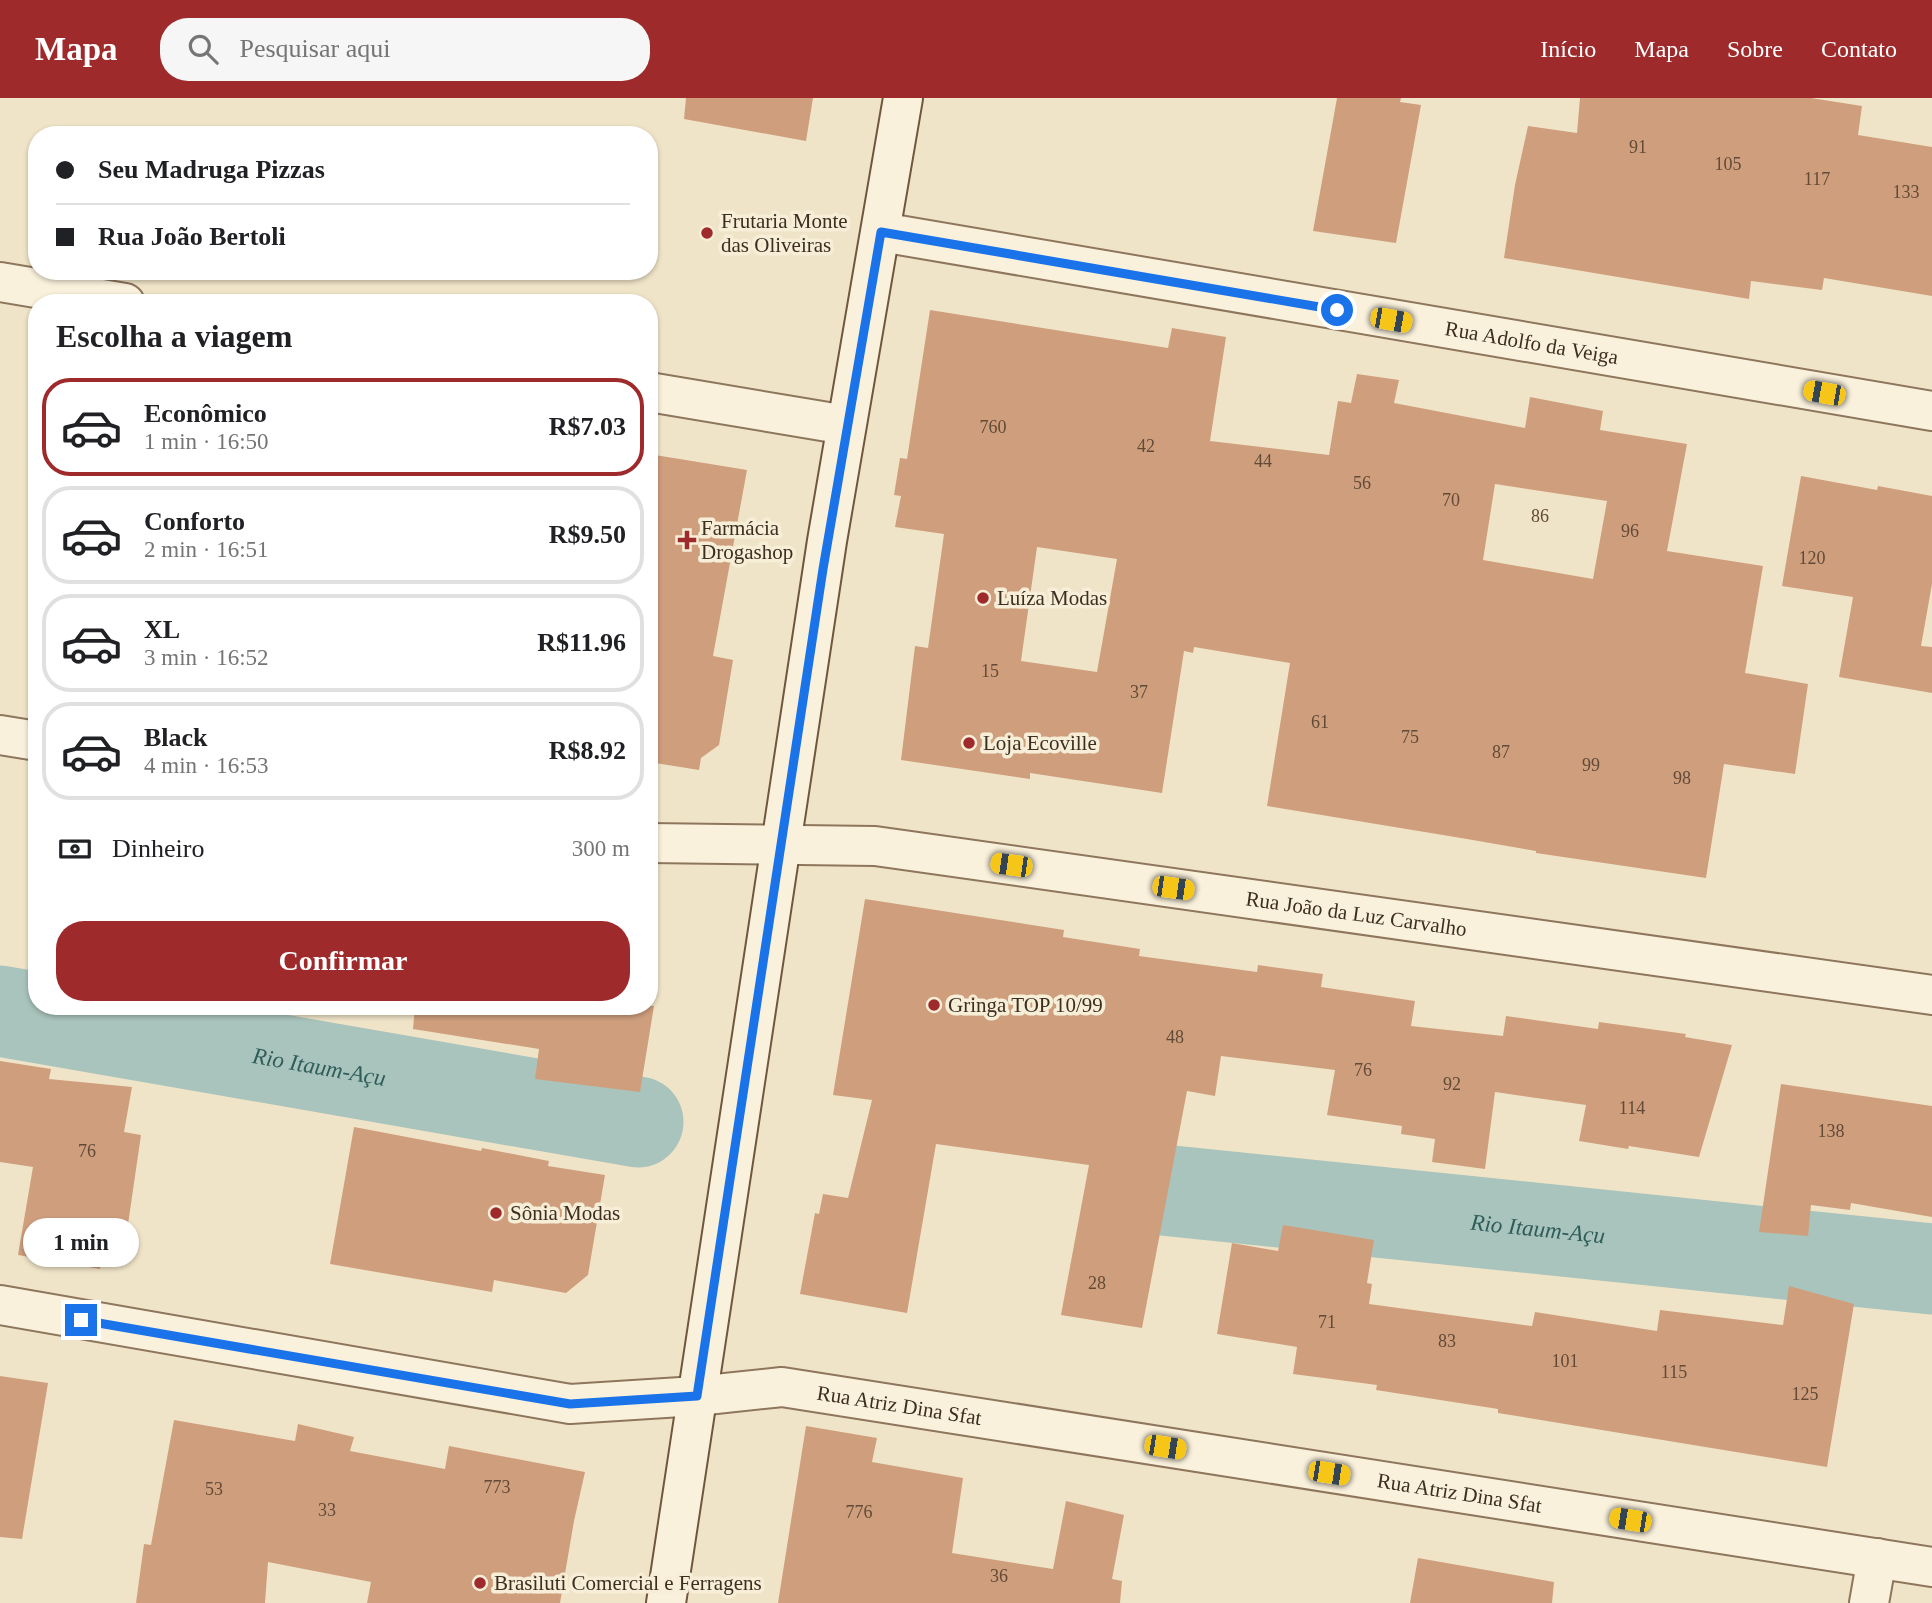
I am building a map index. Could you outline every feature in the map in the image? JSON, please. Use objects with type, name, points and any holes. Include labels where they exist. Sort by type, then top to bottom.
[{"type":"street","points":[[666,1603],[846,425],[903,98]]},
{"type":"street","name":"Rua Adolfo da Veiga","points":[[881,232],[1932,411]]},
{"type":"street","points":[[0,282],[71,294]]},
{"type":"street","points":[[658,394],[846,425]]},
{"type":"street","points":[[0,735],[28,740]]},
{"type":"street","name":"Rua João da Luz Carvalho","points":[[658,843],[875,846],[1932,995]]},
{"type":"street","name":"Rua Atriz Dina Sfat","points":[[0,1305],[570,1404],[697,1396],[782,1387],[1932,1567]]},
{"type":"street","points":[[1869,1603],[1877,1558]]},
{"type":"building","points":[[686,98],[813,98],[806,141],[684,119]]},
{"type":"building","points":[[1337,98],[1401,98],[1400,102],[1421,105],[1396,243],[1313,231]]},
{"type":"building","points":[[1580,98],[1811,98],[1862,106],[1858,135],[1932,147],[1932,296],[1824,278],[1822,290],[1751,281],[1749,299],[1504,258],[1515,185],[1528,126],[1577,133]]},
{"type":"building","points":[[930,310],[1168,348],[1172,328],[1226,337],[1210,441],[1329,455],[1338,401],[1351,403],[1357,374],[1399,380],[1394,403],[1525,428],[1530,397],[1603,411],[1600,430],[1687,444],[1667,551],[1763,566],[1745,673],[1808,684],[1795,774],[1724,764],[1706,878],[1536,853],[1267,806],[1290,663],[1194,647],[1193,653],[1184,651],[1162,793],[1030,773],[1030,779],[901,760],[915,646],[928,648],[944,534],[895,527],[901,496],[894,495],[900,458],[907,459]],"holes":[[[1495,484],[1607,501],[1593,579],[1483,560]],[[1037,547],[1117,559],[1097,672],[1021,661]]]},
{"type":"building","points":[[658,455],[747,470],[713,656],[733,660],[719,745],[701,758],[699,770],[658,763]]},
{"type":"building","points":[[1801,476],[1877,490],[1878,486],[1932,496],[1932,584],[1921,646],[1932,647],[1932,693],[1839,677],[1853,597],[1782,586]]},
{"type":"building","points":[[865,899],[1064,930],[1063,937],[1140,949],[1139,956],[1257,972],[1258,965],[1323,974],[1321,987],[1415,1001],[1411,1026],[1503,1036],[1506,1016],[1598,1029],[1599,1022],[1686,1034],[1685,1037],[1732,1045],[1699,1157],[1579,1141],[1586,1105],[1495,1092],[1485,1169],[1432,1162],[1435,1139],[1401,1134],[1402,1126],[1327,1115],[1335,1070],[1221,1056],[1215,1096],[1187,1091],[1142,1328],[1061,1315],[1089,1165],[936,1144],[907,1313],[800,1294],[815,1213],[819,1214],[823,1194],[848,1198],[872,1100],[833,1095]]},
{"type":"building","points":[[414,1015],[653,1015],[640,1092],[535,1079],[539,1049],[413,1029]]},
{"type":"building","points":[[0,1061],[51,1069],[49,1079],[132,1087],[124,1132],[141,1135],[125,1245],[104,1242],[100,1269],[18,1255],[33,1167],[0,1162]]},
{"type":"building","points":[[1781,1084],[1932,1106],[1932,1217],[1851,1203],[1850,1210],[1811,1205],[1808,1236],[1759,1232]]},
{"type":"building","points":[[354,1127],[481,1151],[482,1148],[549,1161],[548,1166],[605,1175],[588,1275],[566,1293],[494,1280],[492,1292],[330,1264]]},
{"type":"building","points":[[1283,1225],[1374,1240],[1367,1283],[1372,1284],[1369,1304],[1532,1326],[1535,1312],[1657,1331],[1660,1310],[1783,1325],[1789,1286],[1854,1304],[1827,1467],[1498,1413],[1498,1409],[1376,1390],[1377,1385],[1293,1374],[1297,1347],[1217,1334],[1232,1243],[1278,1251]]},
{"type":"building","points":[[0,1376],[48,1383],[22,1539],[0,1537]]},
{"type":"building","points":[[174,1420],[295,1441],[298,1424],[354,1437],[350,1451],[445,1469],[449,1446],[585,1472],[560,1603],[367,1603],[371,1582],[268,1562],[265,1603],[136,1603],[144,1544],[151,1545]]},
{"type":"building","points":[[806,1426],[877,1438],[872,1462],[963,1478],[952,1553],[1053,1569],[1066,1501],[1124,1515],[1112,1579],[1122,1581],[1120,1603],[778,1603]]},
{"type":"building","points":[[1418,1558],[1554,1582],[1552,1603],[1410,1603]]},
{"type":"waterway","name":"Rio Itaum-Açu","points":[[0,1011],[638,1122]]},
{"type":"waterway","name":"Rio Itaum-Açu","points":[[1143,1188],[1932,1269]]},
{"type":"place","name":"Frutaria Monte das Oliveiras","points":[[707,233]]},
{"type":"place","name":"Farmácia Drogashop","points":[[687,540]]},
{"type":"place","name":"Luíza Modas","points":[[983,598]]},
{"type":"place","name":"Loja Ecoville","points":[[969,743]]},
{"type":"place","name":"Gringa TOP 10/99","points":[[934,1005]]},
{"type":"place","name":"Sônia Modas","points":[[496,1213]]},
{"type":"place","name":"Brasiluti Comercial e Ferragens","points":[[480,1583]]},
{"type":"route","points":[[81,1320],[570,1404],[697,1396],[823,569],[881,232],[1337,310]]}]
